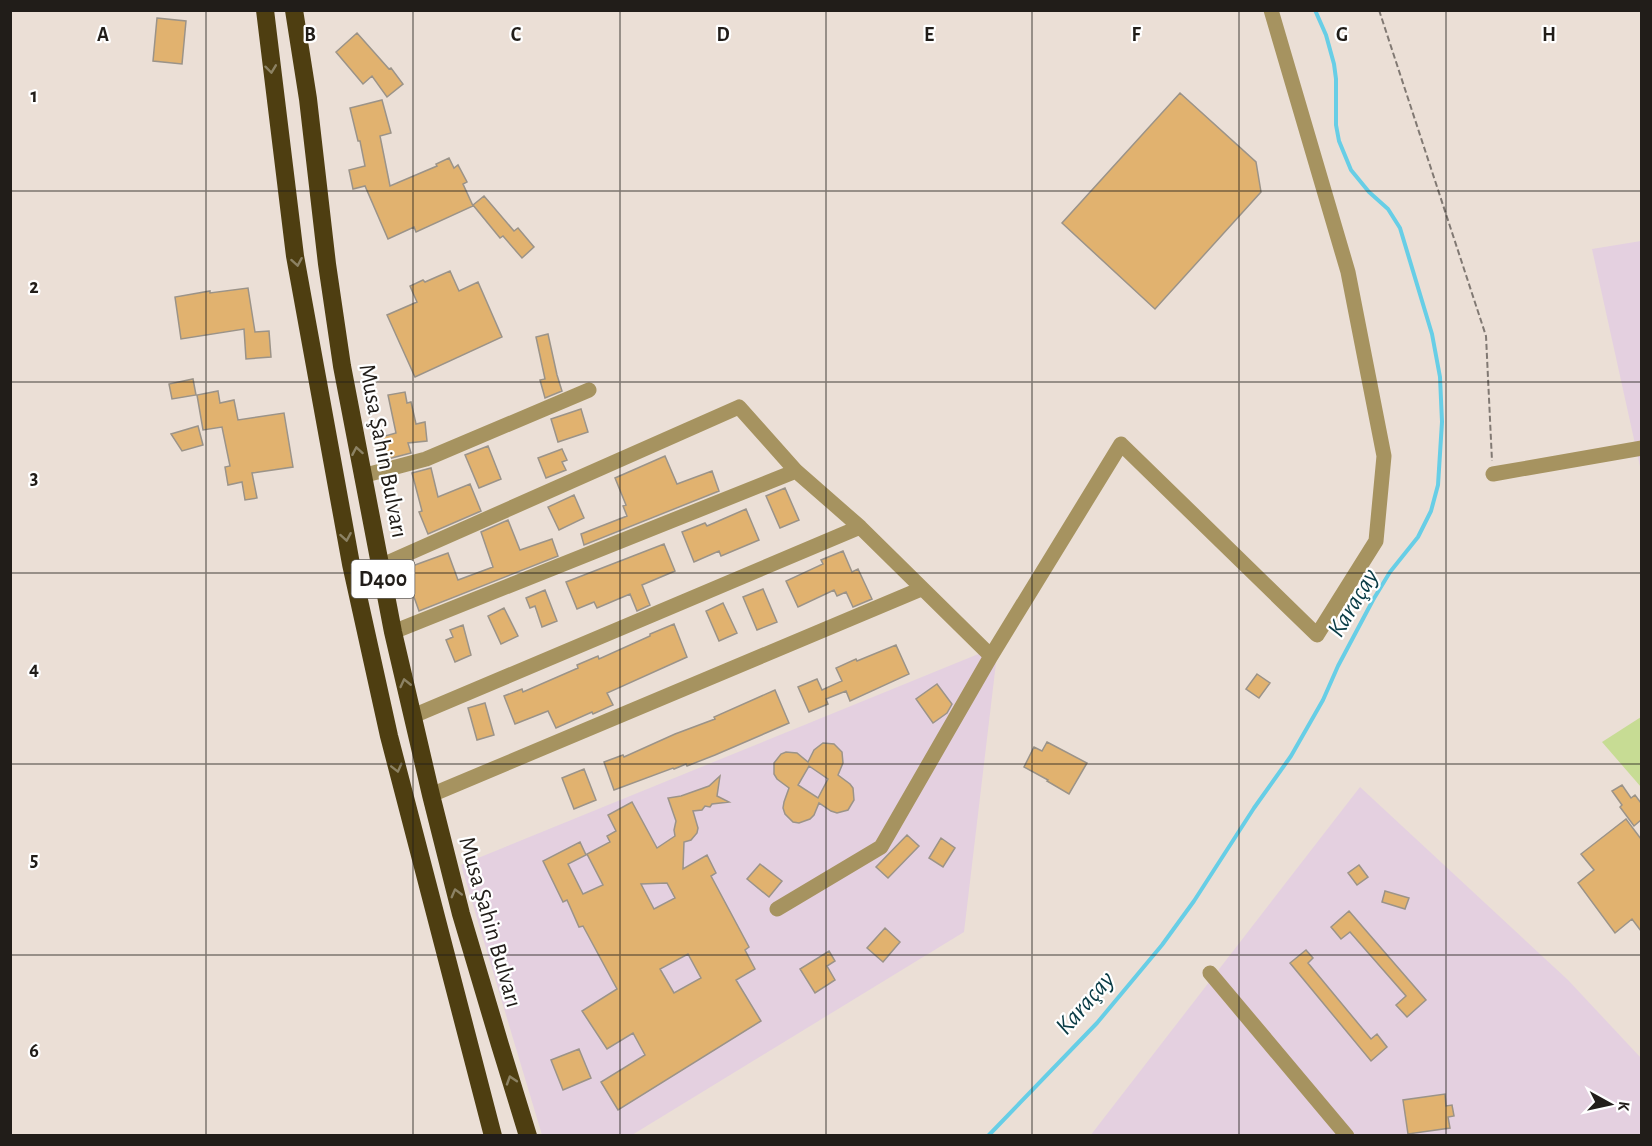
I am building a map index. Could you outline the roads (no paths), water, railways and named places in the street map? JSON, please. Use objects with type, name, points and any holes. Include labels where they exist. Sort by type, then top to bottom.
[{"type":"highway","name":"Musa Şahin Bulvarı","points":[[265,10],[295,256],[351,564],[389,736],[493,1136]]},
{"type":"highway","name":"Musa Şahin Bulvarı","points":[[294,10],[308,99],[333,310],[362,476],[393,632],[461,914],[528,1136]]},
{"type":"street","points":[[777,909],[881,847],[992,656],[1121,444],[1317,635],[1376,541],[1384,456],[1348,272],[1271,10]]},
{"type":"street","points":[[362,476],[426,459],[589,390]]},
{"type":"street","points":[[380,566],[739,407],[796,471],[860,527],[992,656]]},
{"type":"street","points":[[1493,474],[1641,448]]},
{"type":"street","points":[[393,632],[796,471]]},
{"type":"street","points":[[413,716],[860,527]]},
{"type":"street","points":[[431,795],[921,589]]},
{"type":"street","points":[[1210,973],[1347,1136]]},
{"type":"waterway","name":"Karaçay","points":[[988,1136],[1097,1023],[1162,945],[1194,901],[1254,808],[1291,756],[1323,700],[1373,600],[1390,572],[1418,537],[1431,511],[1438,485],[1442,422],[1440,377],[1432,334],[1400,228],[1388,209],[1369,192],[1351,170],[1339,141],[1336,125],[1334,64],[1326,35],[1315,10]]}]
